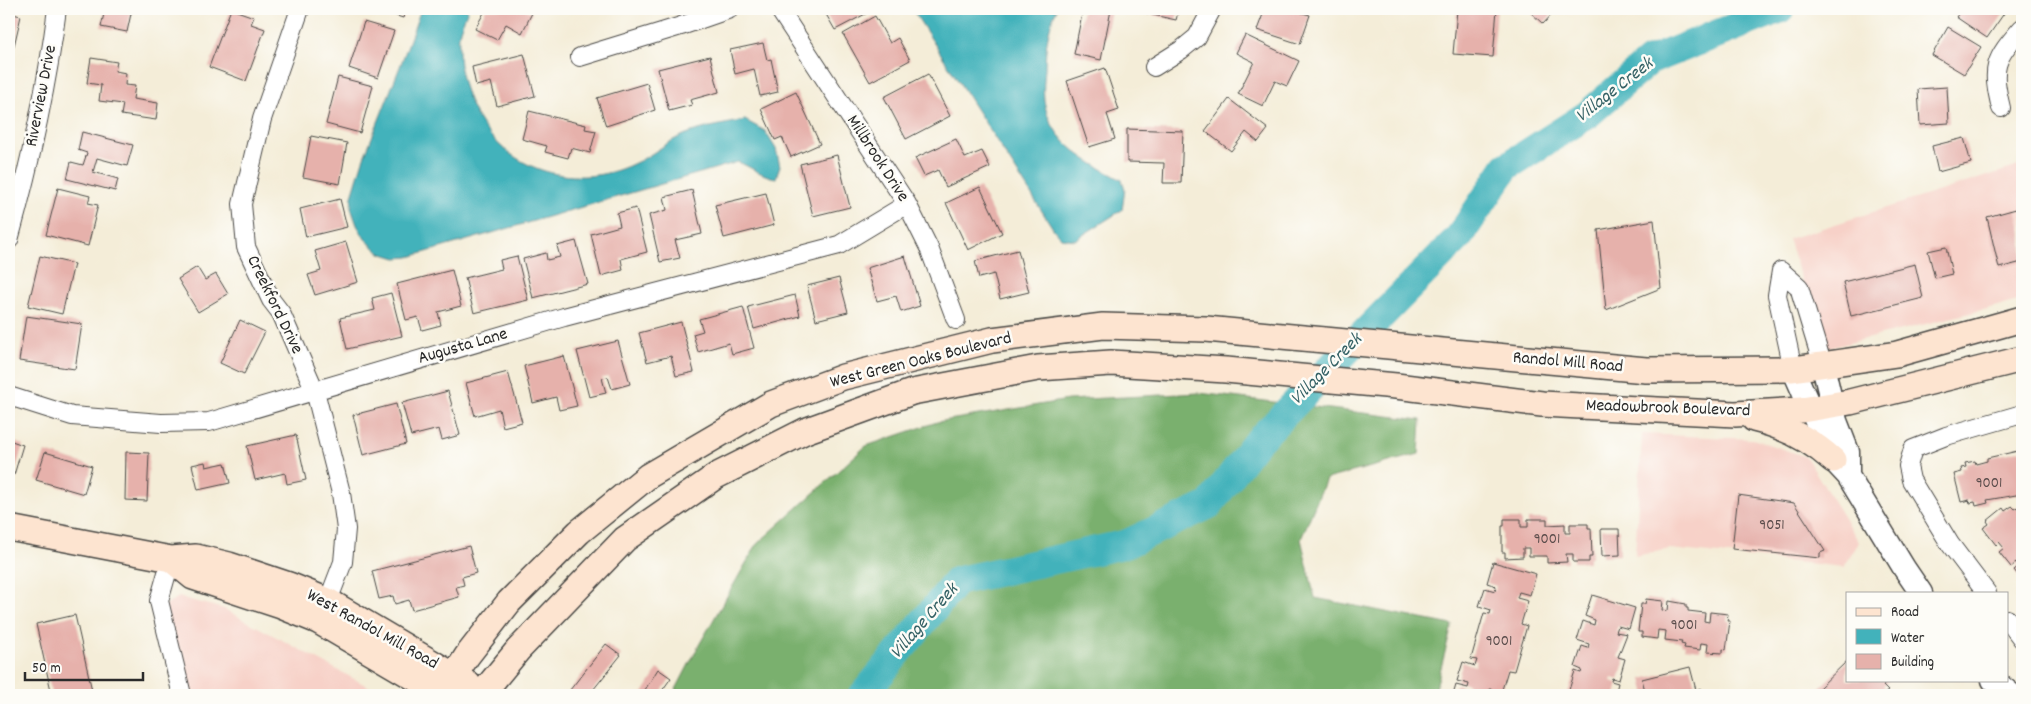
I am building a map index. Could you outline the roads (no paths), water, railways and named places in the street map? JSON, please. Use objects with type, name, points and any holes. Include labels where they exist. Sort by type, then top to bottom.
[{"type":"main road","points":[[1793,369],[1897,354],[2022,319]]},
{"type":"main road","name":"West Green Oaks Boulevard","points":[[446,690],[509,602],[579,532],[648,476],[772,404],[843,377],[992,340],[1103,326],[1206,329],[1345,342]]},
{"type":"main road","name":"Randol Mill Road","points":[[1345,342],[1646,370],[1793,369]]},
{"type":"main road","name":"Meadowbrook Boulevard","points":[[482,694],[518,650],[624,539],[716,476],[805,431],[912,392],[1038,368],[1111,362],[1226,370],[1396,386],[1542,404],[1735,414],[1821,407],[2022,359]]},
{"type":"main road","points":[[1735,414],[1773,423],[1792,431],[1822,450],[1841,468]]},
{"type":"main road","name":"West Randol Mill Road","points":[[9,528],[171,559],[196,557],[229,565],[289,585],[328,601],[446,690]]},
{"type":"main road","name":"West Randol Mill Road","points":[[171,559],[193,578],[282,606],[318,621],[446,690],[482,694]]},
{"type":"street","name":"Riverview Drive","points":[[9,240],[21,196],[50,63],[57,9]]},
{"type":"street","name":"Creekford Drive","points":[[300,9],[262,119],[242,204],[246,247],[271,300],[281,313],[315,390],[341,493],[346,529],[343,562],[328,601]]},
{"type":"street","points":[[580,57],[730,9]]},
{"type":"street","name":"Millbrook Drive","points":[[779,9],[907,204],[929,248],[956,320]]},
{"type":"street","points":[[1154,67],[1181,50],[1197,37],[1212,9]]},
{"type":"street","points":[[2001,108],[1996,88],[1995,74],[1997,62],[2022,28]]},
{"type":"street","name":"Augusta Lane","points":[[9,396],[72,416],[161,423],[209,422],[564,317],[838,245],[907,204]]},
{"type":"street","points":[[1821,407],[1823,366],[1798,287],[1781,271],[1777,295],[1793,369],[1821,407],[1841,468],[1920,592]]},
{"type":"street","points":[[1986,592],[1950,544],[1911,480],[1908,466],[1912,449],[1946,436],[2022,414]]},
{"type":"street","points":[[171,559],[159,601],[182,695]]},
{"type":"street","points":[[2008,620],[2022,639]]},
{"type":"street","points":[[1996,682],[2012,695]]},
{"type":"water","points":[[421,9],[468,9],[459,35],[460,67],[466,93],[478,118],[492,137],[508,152],[526,163],[546,171],[567,176],[589,176],[611,172],[640,161],[686,134],[745,120],[765,131],[776,149],[780,166],[776,178],[738,162],[409,257],[396,258],[380,253],[365,239],[357,225],[351,208],[352,196],[363,160]]},
{"type":"water","points":[[912,9],[1057,9],[1049,30],[1046,54],[1044,100],[1048,115],[1054,128],[1073,149],[1084,158],[1122,180],[1125,189],[1122,210],[1075,240],[1061,238],[1054,230]]},
{"type":"waterway","name":"Village Creek","points":[[863,695],[957,581],[1126,544],[1209,505],[1255,444],[1459,237],[1506,167],[1587,115],[1649,61],[1780,9]]}]
